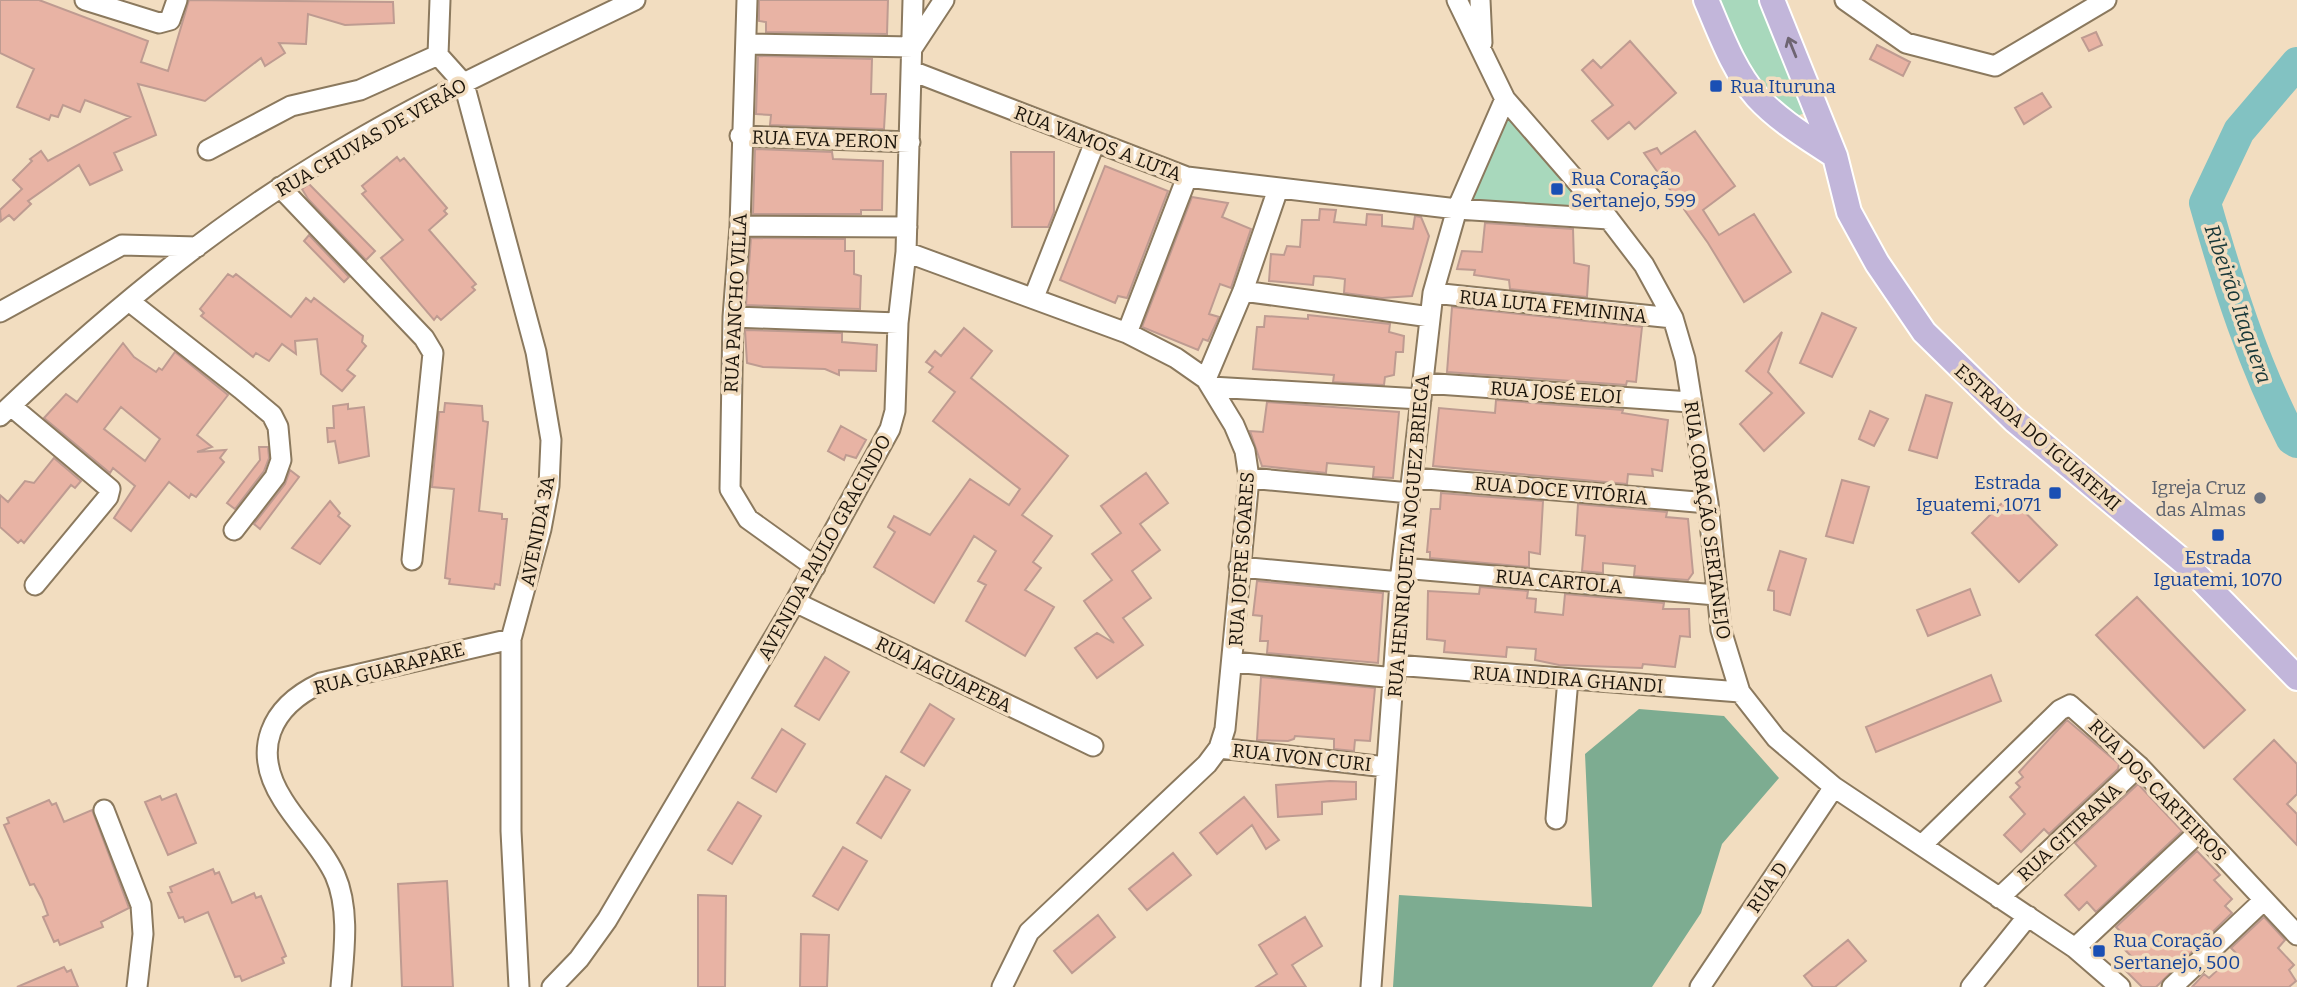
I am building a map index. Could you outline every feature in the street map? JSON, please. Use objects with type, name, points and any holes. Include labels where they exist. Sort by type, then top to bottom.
[{"type":"main road","points":[[1706,0],[1740,73],[1755,96],[1778,118],[1835,156]]},
{"type":"main road","name":"ESTRADA DO IGUATEMI","points":[[1772,0],[1835,156],[1849,212],[1877,263],[1924,332],[2014,421],[2185,563],[2297,678]]},
{"type":"main road","points":[[1778,118],[1800,116],[1814,102]]},
{"type":"street","points":[[85,0],[159,23],[167,22],[177,0]]},
{"type":"street","points":[[440,0],[438,55],[464,84]]},
{"type":"street","name":"RUA CHUVAS DE VERÃO","points":[[6,411],[129,301],[197,247],[280,187],[326,158],[464,84],[635,0]]},
{"type":"street","name":"RUA PANCHO VILLA","points":[[747,0],[740,136],[740,226],[733,317],[730,489],[748,519],[815,567]]},
{"type":"street","name":"AVENIDA PAULO GRACINDO","points":[[552,987],[579,959],[607,920],[795,602],[890,429],[895,411],[898,323],[906,252],[913,0]]},
{"type":"street","points":[[746,44],[913,47],[944,0]]},
{"type":"street","name":"RUA CORAÇÃO SERTANEJO","points":[[1457,0],[1505,99],[1609,219],[1644,265],[1673,318],[1685,359],[1708,503],[1721,630],[1740,692],[1776,738],[1834,787],[2075,948],[2120,987]]},
{"type":"street","name":"RUA CORAÇÃO SERTANEJO","points":[[1480,0],[1482,54]]},
{"type":"street","points":[[1845,0],[1906,43],[1995,66],[2106,0]]},
{"type":"street","points":[[208,150],[290,106],[360,90],[438,55]]},
{"type":"street","name":"RUA VAMOS A LUTA","points":[[912,71],[1187,177],[1457,209],[1609,219]]},
{"type":"street","name":"AVENIDA 3A","points":[[464,84],[536,352],[551,440],[549,486],[541,529],[511,639],[511,831],[519,987]]},
{"type":"street","name":"RUA HENRIQUETA NOGUEZ BRIEGA","points":[[1371,987],[1401,575],[1433,293],[1457,209],[1505,99]]},
{"type":"street","name":"RUA EVA PERON","points":[[740,136],[910,142]]},
{"type":"street","points":[[1034,297],[1095,142]]},
{"type":"street","points":[[1127,333],[1187,177]]},
{"type":"street","points":[[280,187],[424,338],[433,353],[412,560]]},
{"type":"street","points":[[1209,383],[1278,189]]},
{"type":"street","points":[[740,226],[907,227]]},
{"type":"street","points":[[0,312],[51,281],[122,245],[197,247]]},
{"type":"street","name":"RUA JOFRE SOARES","points":[[906,252],[1127,333],[1176,358],[1209,383],[1241,440],[1249,478],[1239,567],[1234,662],[1225,729],[1219,748],[1207,764],[1030,932],[1002,987]]},
{"type":"street","points":[[1243,291],[1430,317]]},
{"type":"street","name":"RUA LUTA FEMININA","points":[[1433,293],[1673,318]]},
{"type":"street","points":[[129,301],[272,415],[278,427],[282,450],[275,477],[234,530]]},
{"type":"street","points":[[733,317],[898,323]]},
{"type":"street","name":"RUA JOSÉ ELOI","points":[[1209,383],[1690,402]]},
{"type":"street","points":[[6,411],[110,489],[108,497],[35,585]]},
{"type":"street","name":"RUA DOCE VITÓRIA","points":[[1249,478],[1708,503]]},
{"type":"street","name":"RUA CARTOLA","points":[[1239,567],[1716,595]]},
{"type":"street","name":"RUA JAGUAPEBA","points":[[795,602],[1093,746]]},
{"type":"street","name":"RUA GUARAPARE","points":[[341,987],[345,941],[336,878],[326,859],[281,799],[273,781],[267,740],[276,718],[300,693],[321,683],[511,639]]},
{"type":"street","name":"RUA INDIRA GHANDI","points":[[1234,662],[1568,679],[1740,692]]},
{"type":"street","points":[[1556,819],[1568,679]]},
{"type":"street","name":"RUA DOS CARTEIROS","points":[[1922,845],[2064,706],[2077,708],[2139,766],[2297,935]]},
{"type":"street","name":"RUA IVON CURI","points":[[1219,748],[1387,766]]},
{"type":"street","name":"RUA GITIRANA","points":[[1999,898],[2139,766]]},
{"type":"street","name":"RUA D","points":[[1700,987],[1834,787]]},
{"type":"street","points":[[104,810],[141,905],[143,934],[137,987]]},
{"type":"street","points":[[2075,948],[2200,831]]},
{"type":"street","points":[[2172,987],[2264,900]]},
{"type":"street","points":[[1971,987],[2028,916]]},
{"type":"green space","points":[[1706,0],[1772,0],[1805,113],[1791,118],[1778,118]]},
{"type":"green space","points":[[1506,102],[1606,217],[1459,207]]},
{"type":"green space","points":[[1639,709],[1724,716],[1779,778],[1722,844],[1701,913],[1652,987],[1393,987],[1399,895],[1592,907],[1585,754]]},
{"type":"building","points":[[0,0],[39,0],[148,41],[141,62],[168,71],[189,0],[393,2],[394,23],[345,25],[308,14],[306,44],[279,43],[285,53],[265,66],[261,58],[205,101],[138,84],[156,135],[114,153],[122,170],[90,185],[79,165],[28,201],[31,204],[14,220],[9,215],[1,221],[0,210],[22,189],[13,180],[32,161],[30,159],[41,151],[48,161],[130,117],[85,100],[80,112],[63,105],[58,117],[51,115],[49,120],[17,107],[34,69],[0,53]]},
{"type":"building","points":[[759,0],[888,0],[887,34],[766,32],[766,22],[759,21]]},
{"type":"building","points":[[2096,32],[2102,45],[2089,51],[2082,38]]},
{"type":"building","points":[[1630,41],[1676,93],[1635,129],[1629,122],[1608,139],[1592,121],[1613,105],[1582,70],[1593,60],[1601,68]]},
{"type":"building","points":[[1877,45],[1910,62],[1903,76],[1870,59]]},
{"type":"building","points":[[758,56],[872,59],[871,94],[886,94],[884,129],[770,125],[771,115],[756,114]]},
{"type":"building","points":[[2042,93],[2051,107],[2024,124],[2015,108]]},
{"type":"building","points":[[1695,131],[1735,186],[1703,210],[1719,235],[1754,214],[1791,272],[1744,302],[1708,243],[1644,153],[1657,148],[1661,154]]},
{"type":"building","points":[[755,149],[832,152],[833,159],[883,161],[882,210],[861,210],[861,214],[753,214]]},
{"type":"building","points":[[1011,152],[1054,152],[1054,212],[1048,227],[1012,227]]},
{"type":"building","points":[[397,157],[400,161],[404,158],[447,208],[444,211],[447,214],[429,230],[476,284],[472,287],[475,290],[441,320],[437,316],[434,320],[381,258],[403,240],[362,194],[366,191],[362,186]]},
{"type":"building","points":[[1105,166],[1168,191],[1127,298],[1118,296],[1115,303],[1060,280]]},
{"type":"building","points":[[309,184],[375,251],[366,260],[308,199],[302,189]]},
{"type":"building","points":[[1192,197],[1228,203],[1222,217],[1251,229],[1231,288],[1220,284],[1209,314],[1219,317],[1208,341],[1203,339],[1198,350],[1142,327]]},
{"type":"building","points":[[1320,209],[1336,210],[1334,222],[1366,225],[1367,214],[1382,215],[1382,226],[1413,229],[1415,216],[1421,217],[1429,236],[1412,296],[1382,298],[1344,293],[1345,279],[1329,277],[1314,276],[1313,285],[1269,281],[1271,254],[1284,255],[1287,246],[1300,247],[1302,220],[1319,220]]},
{"type":"building","points":[[1485,223],[1573,229],[1574,263],[1589,266],[1587,297],[1510,289],[1509,280],[1474,275],[1475,270],[1457,269],[1462,251],[1482,252]]},
{"type":"building","points":[[309,235],[349,277],[344,282],[304,241]]},
{"type":"building","points":[[751,238],[845,239],[845,251],[854,251],[854,274],[861,276],[860,309],[746,305]]},
{"type":"building","points":[[228,274],[233,277],[236,274],[291,317],[306,298],[311,302],[314,298],[363,336],[362,342],[366,346],[347,370],[355,376],[342,391],[321,374],[317,339],[295,341],[296,354],[282,344],[269,361],[256,353],[253,357],[201,316],[204,313],[200,309]]},
{"type":"building","points":[[1452,307],[1642,327],[1636,382],[1627,381],[1626,385],[1447,372]]},
{"type":"building","points":[[1822,313],[1856,328],[1832,377],[1800,363]]},
{"type":"building","points":[[1308,315],[1390,324],[1389,332],[1404,336],[1403,352],[1396,352],[1394,375],[1385,377],[1384,385],[1333,382],[1334,375],[1253,369],[1257,327],[1264,327],[1265,316],[1308,319]]},
{"type":"building","points":[[964,328],[992,351],[971,378],[1068,456],[1022,515],[1052,536],[1033,562],[1041,568],[1025,590],[1054,607],[1025,656],[966,621],[986,585],[978,581],[996,551],[974,536],[934,603],[874,567],[895,532],[888,527],[894,516],[930,535],[970,479],[1009,505],[1020,489],[933,421],[955,392],[929,372],[933,367],[926,362],[935,351],[941,356]]},
{"type":"building","points":[[745,330],[842,333],[842,342],[877,345],[876,371],[839,370],[839,375],[825,369],[763,367],[747,363]]},
{"type":"building","points":[[1782,332],[1768,372],[1804,413],[1764,451],[1740,424],[1772,393],[1746,371]]},
{"type":"building","points":[[123,343],[134,357],[156,372],[159,368],[162,370],[175,352],[228,395],[197,435],[212,447],[197,452],[226,450],[220,458],[224,462],[196,497],[191,494],[189,498],[169,482],[131,531],[114,518],[135,486],[113,468],[110,473],[44,418],[66,394],[77,402]],"holes":[[[121,407],[160,439],[145,461],[104,429]]]},
{"type":"building","points":[[1926,395],[1952,403],[1937,458],[1909,450]]},
{"type":"building","points":[[1496,400],[1623,410],[1622,413],[1668,420],[1662,471],[1652,469],[1653,476],[1628,474],[1627,484],[1433,466],[1439,408],[1495,413]]},
{"type":"building","points":[[1267,402],[1399,412],[1393,478],[1373,477],[1374,467],[1327,463],[1326,473],[1262,466],[1250,431],[1263,432]]},
{"type":"building","points":[[445,403],[482,406],[483,421],[488,422],[479,511],[502,514],[502,519],[507,519],[500,585],[495,584],[494,589],[449,584],[450,579],[445,578],[454,489],[432,487],[439,412],[444,412]]},
{"type":"building","points":[[348,404],[348,409],[364,407],[369,456],[339,463],[335,441],[328,442],[327,428],[334,428],[333,406]]},
{"type":"building","points":[[1870,411],[1888,419],[1874,446],[1859,439]]},
{"type":"building","points":[[841,426],[866,440],[856,458],[846,455],[844,460],[828,451]]},
{"type":"building","points":[[259,447],[268,447],[269,458],[264,471],[235,509],[227,503],[260,460]]},
{"type":"building","points":[[54,458],[81,481],[75,488],[71,485],[24,543],[21,540],[18,543],[0,527],[0,495],[8,502],[25,481],[34,483]]},
{"type":"building","points":[[290,470],[299,477],[260,529],[254,524],[285,484]]},
{"type":"building","points":[[1146,473],[1168,503],[1140,524],[1160,550],[1132,571],[1151,598],[1123,618],[1143,645],[1097,678],[1075,648],[1097,633],[1114,643],[1084,601],[1112,580],[1092,554],[1121,533],[1101,506]]},
{"type":"building","points":[[1842,480],[1869,487],[1853,543],[1826,536]]},
{"type":"building","points":[[1441,493],[1543,501],[1540,554],[1529,552],[1529,567],[1430,558],[1430,552],[1427,552],[1431,509],[1440,509]]},
{"type":"building","points":[[2009,496],[2057,545],[2019,582],[1972,533]]},
{"type":"building","points":[[330,501],[340,513],[338,516],[350,526],[320,564],[292,548]]},
{"type":"building","points":[[1578,504],[1667,512],[1666,517],[1688,519],[1693,573],[1688,580],[1634,576],[1635,566],[1603,563],[1603,573],[1582,571],[1585,536],[1576,535]]},
{"type":"building","points":[[1780,551],[1806,559],[1790,615],[1774,610],[1774,591],[1768,590]]},
{"type":"building","points":[[1257,581],[1383,593],[1378,663],[1267,653],[1268,641],[1260,641],[1262,616],[1253,615]]},
{"type":"building","points":[[1480,587],[1528,591],[1527,598],[1536,599],[1535,612],[1563,615],[1565,594],[1664,603],[1663,609],[1689,609],[1690,637],[1680,636],[1675,667],[1643,664],[1642,668],[1559,665],[1535,660],[1536,649],[1507,647],[1506,657],[1444,652],[1445,641],[1427,639],[1428,591],[1479,594]]},
{"type":"building","points":[[1970,589],[1980,615],[1928,636],[1917,610]]},
{"type":"building","points":[[2137,597],[2245,710],[2204,748],[2096,635]]},
{"type":"building","points":[[825,657],[849,672],[819,720],[795,706]]},
{"type":"building","points":[[1991,675],[2001,701],[1876,752],[1866,727]]},
{"type":"building","points":[[1261,677],[1375,688],[1370,741],[1355,740],[1354,751],[1334,749],[1334,739],[1295,736],[1288,741],[1257,740]]},
{"type":"building","points":[[930,704],[954,719],[924,766],[901,752]]},
{"type":"building","points":[[2067,720],[2119,764],[2118,769],[2049,834],[2044,829],[2021,852],[2004,835],[2025,814],[2010,797],[2020,787],[2016,783],[2023,777],[2019,772]]},
{"type":"building","points":[[782,729],[805,744],[776,792],[752,778]]},
{"type":"building","points":[[2274,740],[2297,764],[2297,794],[2287,804],[2297,814],[2297,845],[2234,779]]},
{"type":"building","points":[[886,776],[910,790],[881,838],[857,823]]},
{"type":"building","points":[[1356,782],[1356,799],[1322,802],[1322,814],[1278,817],[1276,785]]},
{"type":"building","points":[[2138,784],[2182,831],[2096,912],[2087,902],[2079,910],[2065,895],[2096,866],[2075,843]]},
{"type":"building","points":[[176,794],[196,843],[168,855],[145,802],[160,796],[162,800]]},
{"type":"building","points":[[1244,797],[1279,840],[1266,849],[1252,825],[1217,854],[1200,833]]},
{"type":"building","points":[[49,800],[52,805],[56,803],[64,822],[92,810],[129,908],[101,922],[103,927],[60,945],[58,940],[54,942],[43,917],[48,915],[42,899],[34,884],[30,885],[4,825],[9,823],[7,818]]},
{"type":"building","points":[[738,802],[761,816],[732,864],[708,850]]},
{"type":"building","points":[[843,847],[867,861],[838,910],[813,896]]},
{"type":"building","points":[[2197,851],[2220,875],[2214,880],[2232,899],[2225,906],[2232,913],[2156,987],[2142,987],[2123,968],[2133,958],[2116,941],[2123,934],[2116,927]]},
{"type":"building","points":[[1173,853],[1191,875],[1147,910],[1129,889]]},
{"type":"building","points":[[213,869],[215,874],[219,872],[232,903],[254,893],[256,898],[261,896],[286,956],[282,958],[284,963],[242,981],[240,976],[235,977],[208,912],[185,922],[183,917],[179,918],[168,893],[172,892],[170,887]]},
{"type":"building","points":[[447,881],[453,987],[402,987],[398,884]]},
{"type":"building","points":[[698,895],[726,896],[725,987],[698,987]]},
{"type":"building","points":[[1098,915],[1115,937],[1072,973],[1054,951]]},
{"type":"building","points":[[1305,917],[1322,946],[1292,965],[1306,987],[1256,987],[1277,974],[1259,945]]},
{"type":"building","points":[[2264,917],[2285,940],[2278,948],[2294,965],[2289,970],[2296,981],[2289,987],[2192,987],[2204,974],[2209,978],[2236,953],[2231,948]]},
{"type":"building","points":[[801,934],[829,935],[827,987],[800,987]]},
{"type":"building","points":[[1848,940],[1866,961],[1835,987],[1813,987],[1804,976]]},
{"type":"building","points":[[64,967],[67,972],[71,970],[78,987],[17,987]]},
{"type":"waterway","name":"Ribeirão Itaquera","points":[[2297,63],[2239,131],[2205,203],[2253,353],[2278,411],[2292,439],[2297,442]]},
{"type":"place","name":"Rua Ituruna","points":[[1716,86]]},
{"type":"place","name":"Rua Coração Sertanejo, 599","points":[[1557,189]]},
{"type":"place","name":"Estrada Iguatemi, 1071","points":[[2055,493]]},
{"type":"place","name":"Igreja Cruz das Almas","points":[[2260,498]]},
{"type":"place","name":"Estrada Iguatemi, 1070","points":[[2218,535]]},
{"type":"place","name":"Rua Coração Sertanejo, 500","points":[[2099,951]]}]
